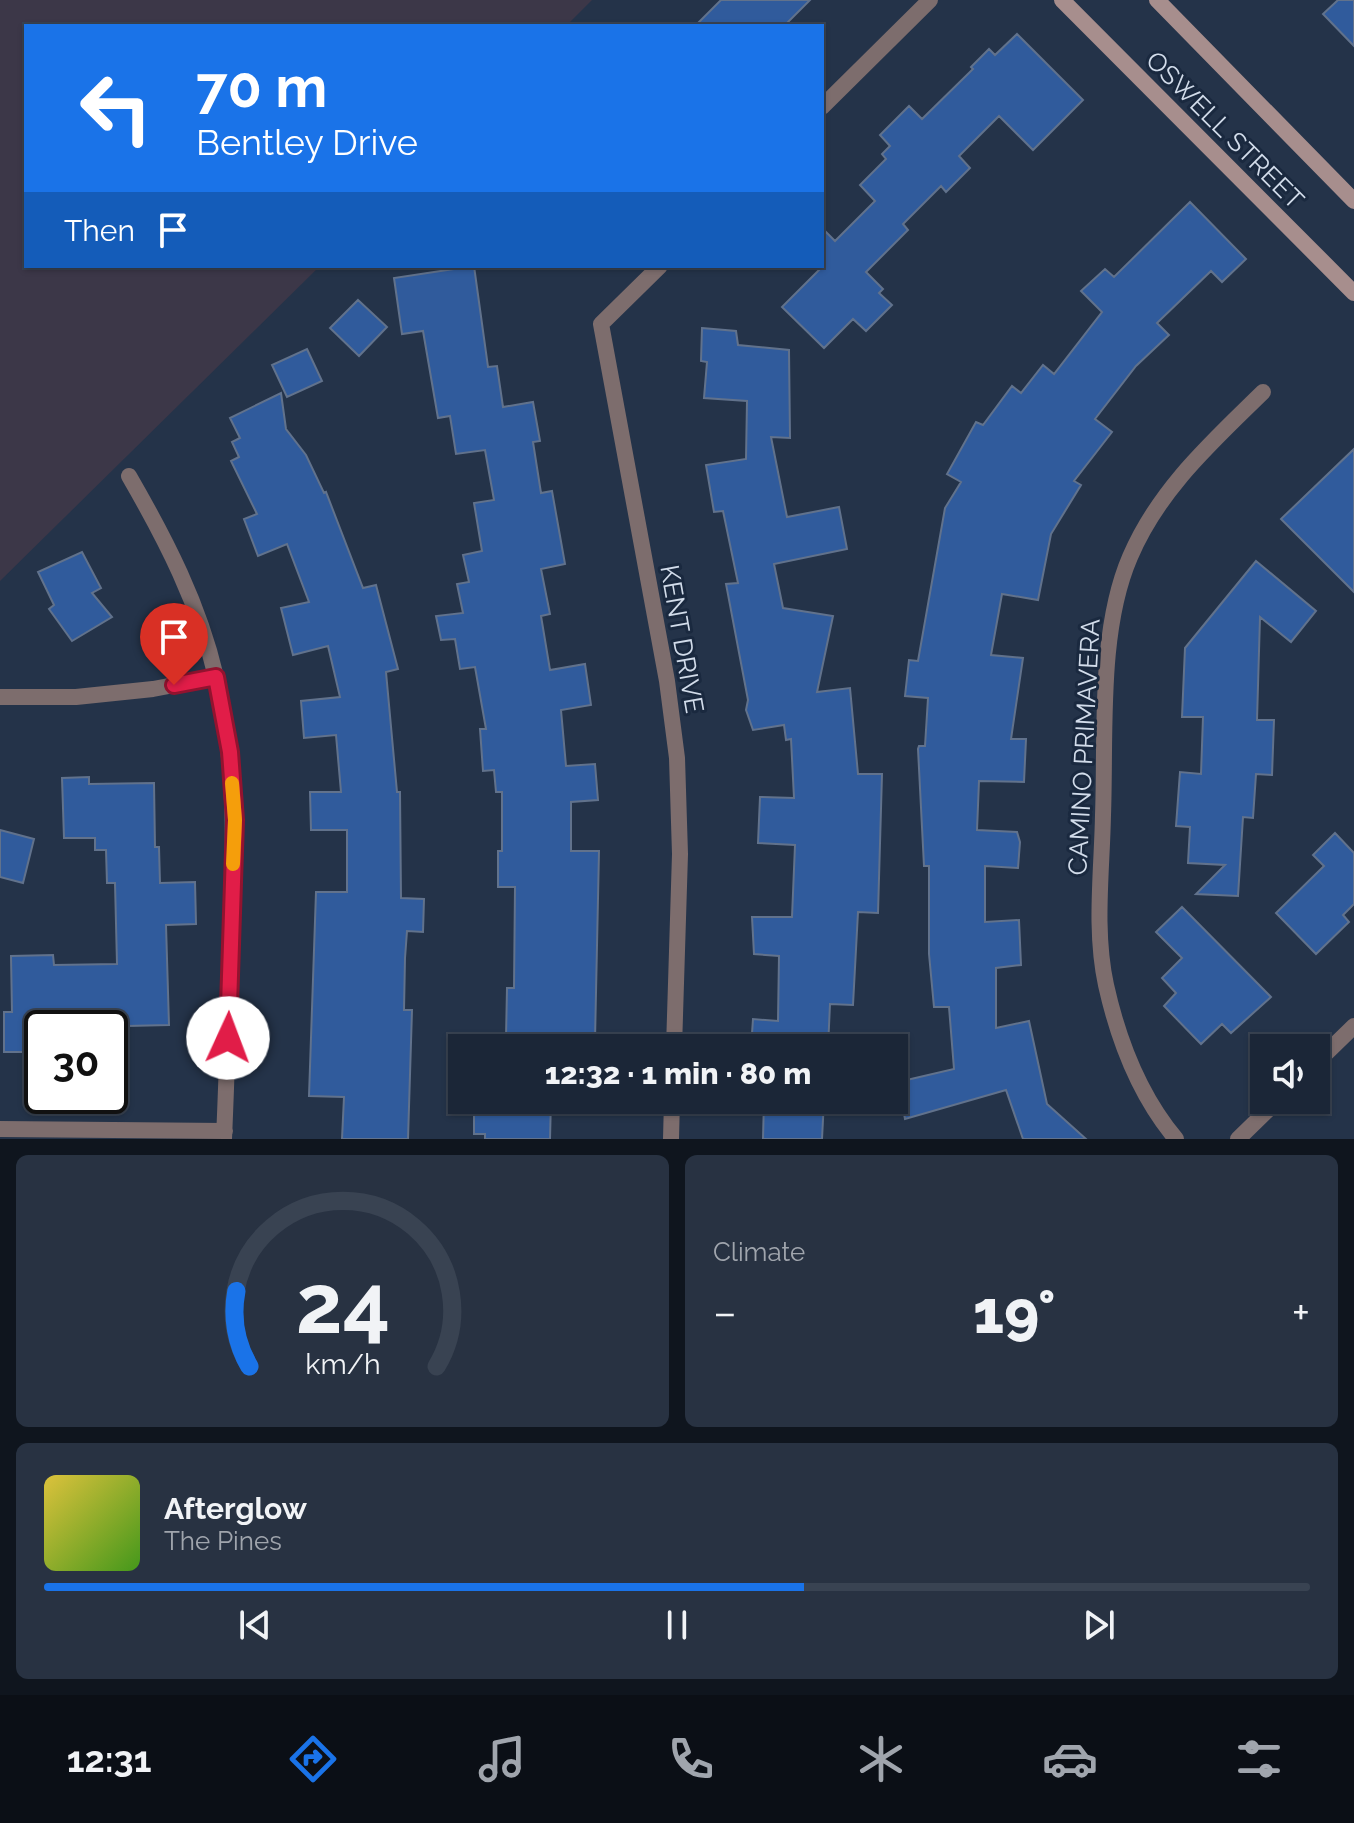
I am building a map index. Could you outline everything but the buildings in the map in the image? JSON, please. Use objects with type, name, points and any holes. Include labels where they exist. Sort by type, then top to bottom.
[{"type":"main road","name":"OSWELL STREET","points":[[1062,0],[1354,293]]},
{"type":"main road","name":"OSWELL STREET","points":[[1157,0],[1354,201]]},
{"type":"street","points":[[824,105],[930,0]]},
{"type":"street","name":"KENT DRIVE","points":[[658,268],[601,324],[667,681],[677,758],[680,854],[674,1034]]},
{"type":"street","name":"CAMINO PRIMAVERA","points":[[1176,1139],[1144,1091],[1120,1039],[1106,983],[1100,933],[1108,654],[1115,603],[1129,558],[1148,521],[1174,482],[1263,392]]},
{"type":"street","points":[[0,1129],[225,1135],[235,820],[230,752],[216,677],[197,611],[170,548],[129,476]]},
{"type":"street","points":[[0,697],[76,697],[153,689],[216,677]]},
{"type":"street","points":[[1330,1049],[1354,1026]]},
{"type":"street","points":[[671,1139],[672,1114]]},
{"type":"street","points":[[1238,1139],[1264,1114]]},
{"type":"shaded area","points":[[0,0],[592,0],[568,24],[24,24],[24,268],[318,268],[0,581]]},
{"type":"slow traffic","points":[[232,783],[235,820],[233,864]]},
{"type":"route","points":[[174,685],[216,677],[230,752],[235,820],[228,1038]]}]
